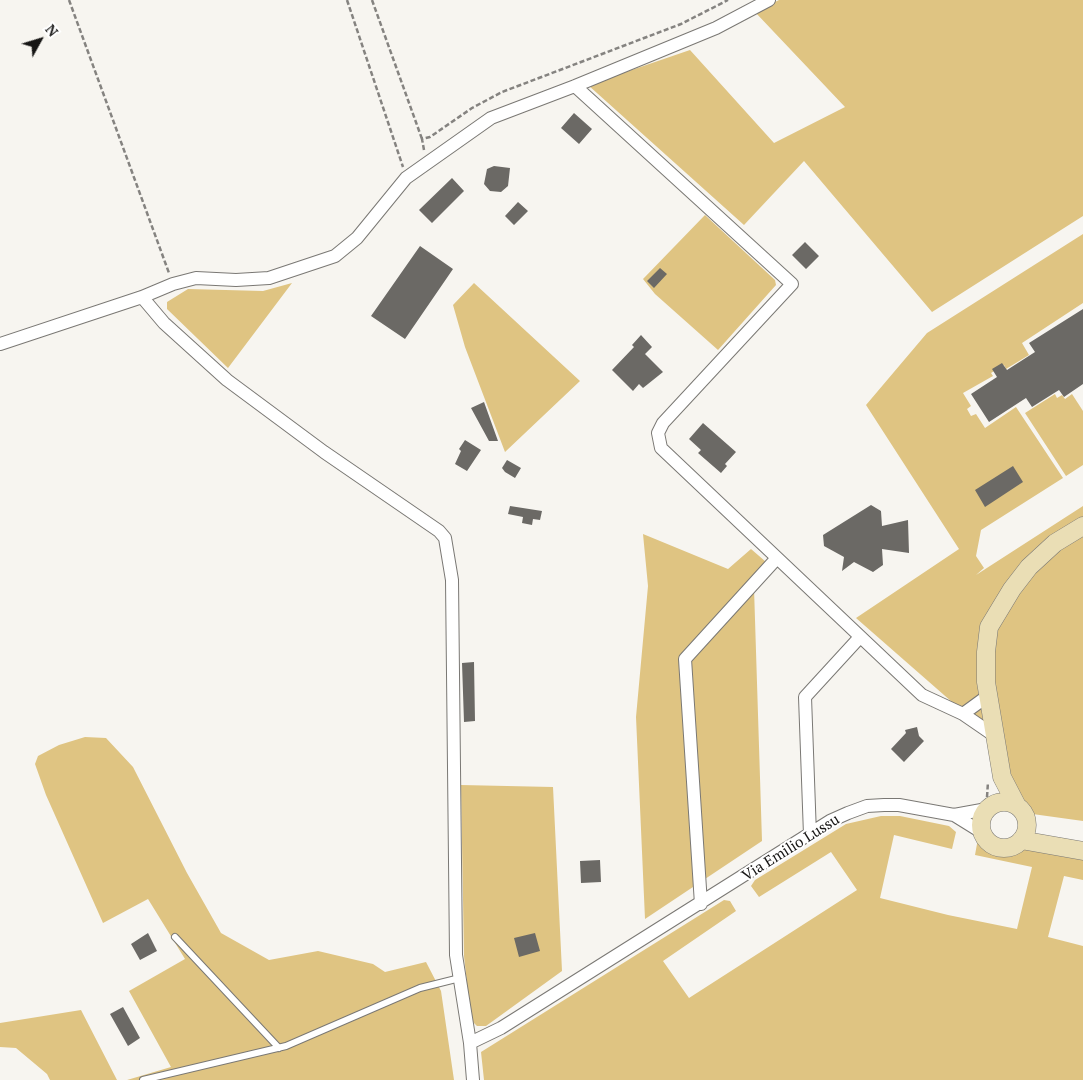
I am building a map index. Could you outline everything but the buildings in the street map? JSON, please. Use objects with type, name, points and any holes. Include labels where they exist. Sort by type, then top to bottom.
[{"type":"street","points":[[0,344],[142,297],[173,284],[196,278],[236,280],[269,278],[335,256],[357,238],[406,178],[491,118],[716,28],[769,0]]},
{"type":"street","points":[[575,86],[792,284],[663,423],[658,433],[660,448],[922,695],[963,714],[995,736]]},
{"type":"street","points":[[142,297],[164,323],[227,380],[324,452],[438,531],[445,538],[452,580],[456,955],[470,1043],[473,1080]]},
{"type":"street","points":[[1017,806],[1002,777],[995,736],[989,695],[986,652],[989,627],[1029,567],[1055,543],[1083,526]]},
{"type":"street","points":[[700,904],[685,659],[777,558]]},
{"type":"street","points":[[810,835],[805,697],[860,637]]},
{"type":"street","points":[[963,714],[989,695]]},
{"type":"street","points":[[990,807],[1005,802],[1022,810],[1027,822],[1021,840],[1016,844],[1003,848],[991,844],[983,834],[982,821],[1002,777]]},
{"type":"street","name":"Via Emilio Lussu","points":[[470,1043],[501,1028],[830,821],[868,806],[899,805],[954,815],[990,807]]},
{"type":"street","name":"Via Emilio Lussu","points":[[954,815],[983,834]]},
{"type":"street","points":[[1027,822],[1077,850]]},
{"type":"street","points":[[1021,840],[1077,850]]},
{"type":"lane","points":[[175,937],[279,1048]]},
{"type":"lane","points":[[143,1080],[279,1048],[420,988],[460,978]]},
{"type":"path","points":[[69,0],[173,284]]},
{"type":"path","points":[[347,0],[406,178]]},
{"type":"path","points":[[372,0],[422,139],[427,163]]},
{"type":"path","points":[[422,139],[430,137],[472,108],[502,92],[681,24],[728,0]]},
{"type":"shaded area","points":[[779,0],[1083,0],[1083,216],[932,312],[804,161],[744,225],[588,85],[690,50],[774,143],[845,107],[755,12]]},
{"type":"shaded area","points":[[705,215],[775,280],[776,285],[718,350],[655,294],[643,279]]},
{"type":"shaded area","points":[[1083,234],[1083,303],[1022,343],[1029,355],[1006,369],[1004,365],[991,373],[993,376],[963,393],[971,406],[967,409],[971,416],[976,414],[985,428],[1016,407],[1063,478],[981,530],[976,556],[984,568],[976,575],[1083,506],[1083,821],[1018,812],[984,730],[856,618],[959,549],[866,405],[927,333]]},
{"type":"shaded area","points":[[292,283],[228,368],[167,309],[167,302],[188,289],[263,291]]},
{"type":"shaded area","points":[[474,283],[580,381],[505,452],[465,347],[453,305]]},
{"type":"shaded area","points":[[1055,394],[1057,398],[1062,395],[1065,399],[1072,394],[1083,411],[1083,465],[1066,476],[1025,413]]},
{"type":"shaded area","points":[[643,534],[728,569],[751,549],[773,568],[754,588],[762,841],[645,919],[636,717],[648,586]]},
{"type":"shaded area","points":[[85,737],[106,738],[133,767],[187,873],[221,933],[269,960],[318,951],[373,964],[385,972],[426,962],[441,991],[454,1080],[127,1080],[171,1067],[129,991],[185,959],[148,899],[103,923],[46,795],[35,764],[38,756],[59,745]]},
{"type":"shaded area","points":[[461,785],[553,787],[562,971],[486,1026],[477,1026],[471,1020],[464,956]]},
{"type":"shaded area","points":[[881,816],[900,816],[949,826],[956,832],[952,849],[894,835],[880,898],[948,915],[1017,929],[1032,867],[975,855],[977,844],[982,837],[986,836],[1083,860],[1083,880],[1064,876],[1048,937],[1083,946],[1083,1080],[484,1080],[481,1052],[724,900],[730,901],[736,911],[663,961],[689,998],[857,890],[831,852],[759,897],[751,886],[755,880],[846,824]]},
{"type":"shaded area","points":[[81,1010],[117,1080],[50,1080],[47,1074],[16,1048],[0,1047],[0,1023]]}]
